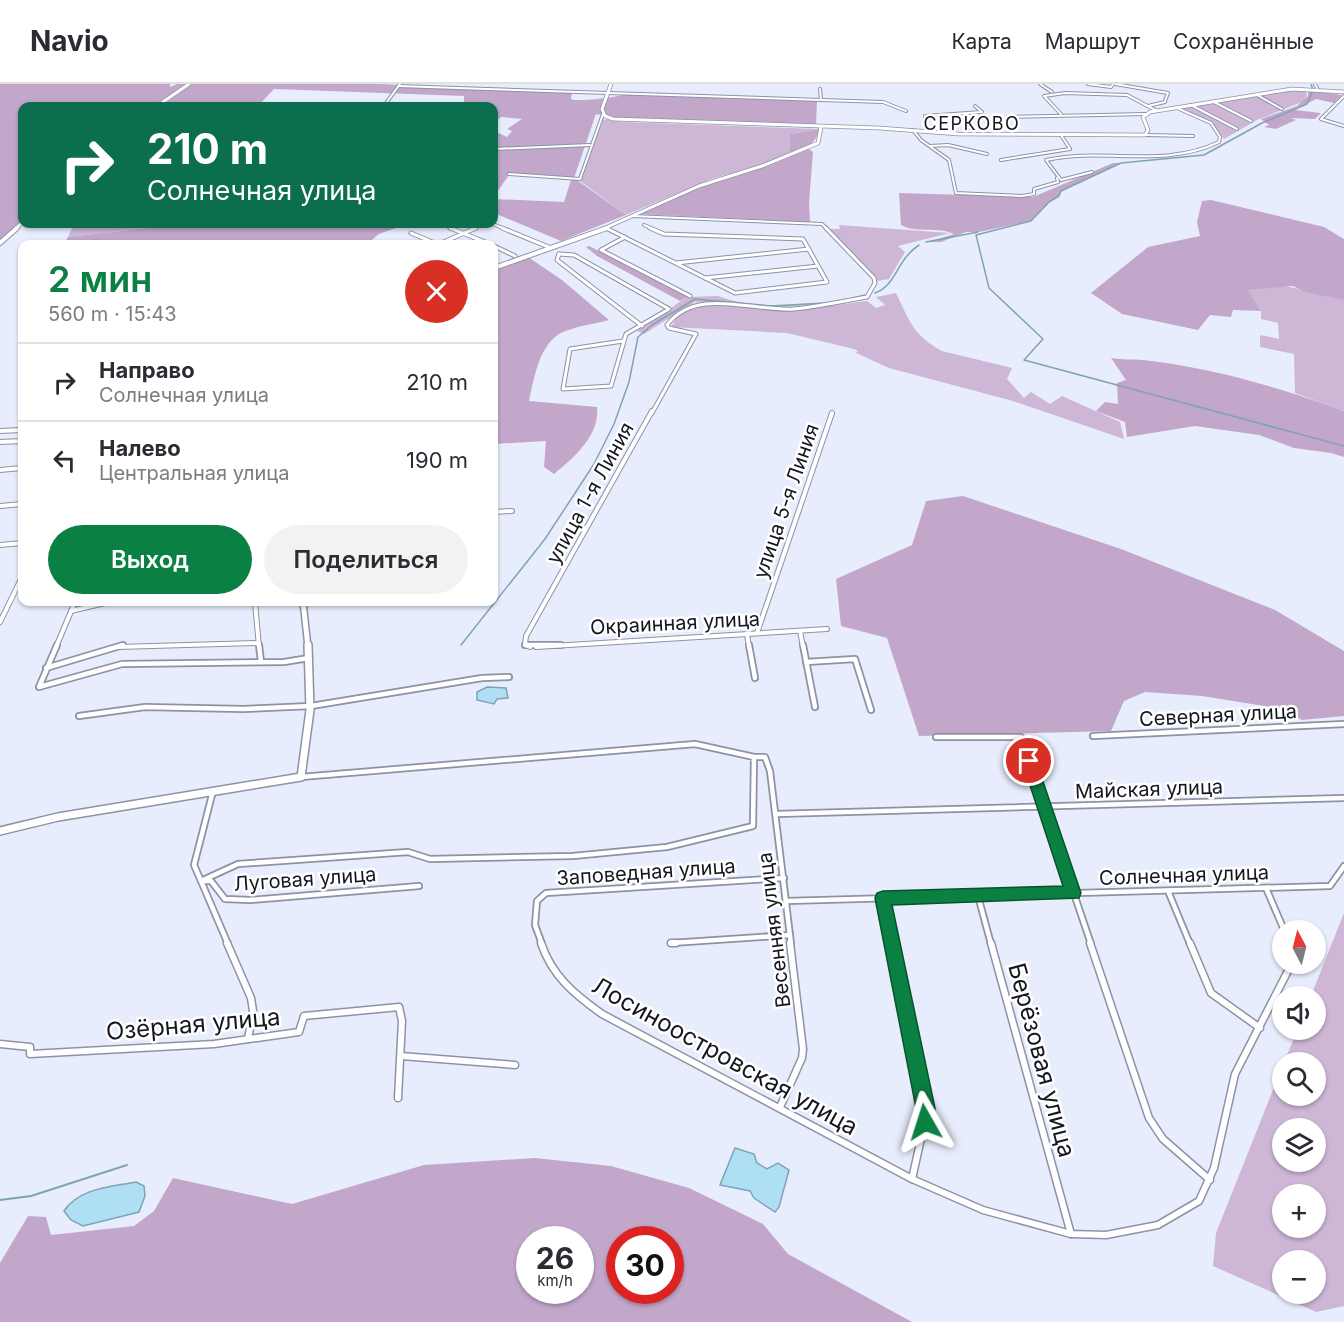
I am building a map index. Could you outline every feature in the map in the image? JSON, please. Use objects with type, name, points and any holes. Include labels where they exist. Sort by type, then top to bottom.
[{"type":"main road","points":[[163,102],[189,84]]},
{"type":"main road","points":[[611,84],[603,114],[609,118],[1060,135],[1145,135],[1149,132],[1143,117],[1157,111],[1314,87],[1344,94]]},
{"type":"main road","points":[[498,267],[606,228],[699,186],[806,150],[818,143],[821,127]]},
{"type":"main road","points":[[0,243],[18,227]]},
{"type":"main road","points":[[0,831],[58,816],[301,777],[312,706],[310,657],[304,606]]},
{"type":"street","points":[[1040,84],[1052,92]]},
{"type":"street","points":[[1088,84],[1111,87],[1114,84],[1168,93],[1165,101],[1148,106]]},
{"type":"street","points":[[387,102],[399,85],[883,102],[906,111]]},
{"type":"street","points":[[820,89],[821,100]]},
{"type":"street","points":[[1061,114],[1044,96],[1072,93],[1127,95],[1157,111]]},
{"type":"street","points":[[1344,94],[1321,119],[1344,126]]},
{"type":"street","points":[[1257,95],[1282,109]]},
{"type":"street","points":[[1214,102],[1251,122]]},
{"type":"street","points":[[1191,105],[1238,129]]},
{"type":"street","points":[[927,131],[925,116],[982,112],[975,106]]},
{"type":"street","points":[[913,130],[949,160],[956,194],[1022,196],[1022,194],[1034,194],[1034,189],[1041,185],[1058,182],[1046,160],[1076,155],[1178,156],[1197,153],[1219,142],[1220,137],[1211,123],[1194,118],[1177,108]]},
{"type":"street","points":[[509,174],[580,179],[590,145],[603,114]]},
{"type":"street","points":[[1008,117],[1008,115],[1146,114]]},
{"type":"street","points":[[599,120],[609,118]]},
{"type":"street","points":[[1060,135],[1076,155]]},
{"type":"street","points":[[1145,135],[1193,136]]},
{"type":"street","points":[[498,148],[590,145]]},
{"type":"street","points":[[930,146],[948,145],[987,154]]},
{"type":"street","points":[[1002,160],[1070,149]]},
{"type":"street","points":[[1057,178],[1067,180],[1092,172]]},
{"type":"street","name":"улица 1-я Линия","points":[[525,645],[526,636],[696,334],[669,328],[667,325],[688,307],[704,303],[784,309],[832,305],[867,297],[875,279],[822,224],[632,216]]},
{"type":"street","points":[[606,228],[735,293],[825,284],[827,281],[803,239],[664,234],[644,225]]},
{"type":"street","points":[[498,226],[550,248],[559,255],[574,255],[669,309],[626,334],[611,386],[563,389],[570,349],[623,341]]},
{"type":"street","points":[[451,228],[480,240]]},
{"type":"street","points":[[447,240],[475,228]]},
{"type":"street","points":[[411,232],[429,240]]},
{"type":"street","points":[[625,237],[601,250],[690,296]]},
{"type":"street","points":[[498,248],[515,256]]},
{"type":"street","points":[[676,263],[809,249]]},
{"type":"street","points":[[559,255],[556,260],[642,326]]},
{"type":"street","points":[[705,278],[818,266]]},
{"type":"street","name":"улица 5-я Линия","points":[[757,633],[832,413]]},
{"type":"street","points":[[0,431],[18,430]]},
{"type":"street","points":[[0,442],[18,441]]},
{"type":"street","points":[[0,470],[18,468]]},
{"type":"street","points":[[0,506],[18,504]]},
{"type":"street","points":[[498,512],[512,511]]},
{"type":"street","points":[[0,545],[18,543]]},
{"type":"street","points":[[0,622],[18,585]]},
{"type":"street","points":[[73,606],[39,687],[119,664],[261,662],[310,657]]},
{"type":"street","points":[[71,610],[90,606]]},
{"type":"street","points":[[255,606],[261,662]]},
{"type":"street","name":"Окраинная улица","points":[[525,645],[531,647],[827,629]]},
{"type":"street","points":[[800,631],[815,707]]},
{"type":"street","points":[[747,634],[755,678]]},
{"type":"street","points":[[46,668],[124,645],[259,643]]},
{"type":"street","points":[[806,662],[855,659],[871,710]]},
{"type":"street","points":[[79,716],[145,707],[243,709],[312,706],[482,678],[508,677]]},
{"type":"street","name":"Северная улица","points":[[1093,736],[1344,724]]},
{"type":"street","points":[[936,737],[1018,735],[1149,1118],[1163,1139],[1210,1180]]},
{"type":"street","points":[[201,881],[238,864],[408,852],[430,859],[573,856],[667,847],[753,826],[754,757],[695,744],[301,777]]},
{"type":"street","name":"Весенняя улица","points":[[754,757],[765,757],[770,771],[803,1049],[802,1058],[780,1107]]},
{"type":"street","points":[[213,790],[194,864],[250,998],[253,1011],[248,1039]]},
{"type":"street","name":"Майская улица","points":[[776,814],[1344,798]]},
{"type":"street","name":"Солнечная улица","points":[[786,901],[1330,886],[1344,866]]},
{"type":"street","name":"Заповедная улица","points":[[546,893],[783,878]]},
{"type":"street","name":"Луговая улица","points":[[201,881],[211,881],[225,899],[242,900],[419,886]]},
{"type":"street","points":[[1266,888],[1280,920]]},
{"type":"street","points":[[1168,891],[1211,993],[1260,1028]]},
{"type":"street","name":"Лосиноостровская улица","points":[[546,893],[537,901],[535,925],[548,963],[572,993],[602,1014],[912,1179],[983,1210],[1071,1234],[1106,1235],[1158,1225],[1199,1201],[1210,1180],[1236,1074],[1287,974]]},
{"type":"street","name":"Берёзовая улица","points":[[978,896],[1071,1234]]},
{"type":"street","points":[[883,898],[926,1116],[912,1179]]},
{"type":"street","points":[[671,943],[790,935]]},
{"type":"street","name":"Озёрная улица","points":[[0,1044],[30,1047],[30,1054],[214,1044],[299,1032],[304,1016],[399,1006],[402,1022],[398,1098]]},
{"type":"street","points":[[401,1056],[515,1065]]},
{"type":"shaded area","points":[[0,84],[170,84],[170,87],[177,84],[378,84],[572,92],[571,99],[574,100],[628,94],[817,100],[816,125],[624,119],[596,114],[574,178],[626,215],[561,241],[498,215],[498,199],[564,202],[571,180],[509,175],[498,190],[498,133],[507,137],[512,131],[507,129],[522,119],[501,117],[498,120],[498,102],[464,102],[464,96],[274,89],[262,102],[18,102],[18,227],[0,243]]},
{"type":"shaded area","points":[[1306,90],[1307,96],[1302,102],[1257,120],[1224,139],[1212,122],[1194,117],[1179,108]]},
{"type":"shaded area","points":[[1308,90],[1342,95],[1334,103],[1316,99],[1295,110],[1321,113],[1315,119],[1291,118],[1296,120],[1276,129],[1264,127],[1269,125],[1261,119],[1297,106],[1308,96]]},
{"type":"shaded area","points":[[603,120],[623,122],[819,129],[790,134],[789,154],[761,165],[711,179],[626,215],[580,181]]},
{"type":"shaded area","points":[[819,129],[812,143],[789,154],[790,134]]},
{"type":"shaded area","points":[[809,149],[813,152],[809,203],[810,222],[638,214],[700,186],[750,172]]},
{"type":"shaded area","points":[[1113,163],[1121,163],[1061,191],[1059,196],[1049,202],[1031,221],[979,232],[966,232],[941,242],[929,242],[954,234],[941,230],[907,228],[901,225],[899,193],[1033,197]]},
{"type":"shaded area","points":[[1211,200],[1324,227],[1344,239],[1344,300],[1305,292],[1293,286],[1248,290],[1261,311],[1233,310],[1231,317],[1210,315],[1198,330],[1122,314],[1091,293],[1148,247],[1200,236],[1197,222],[1202,201]]},
{"type":"shaded area","points":[[839,225],[950,233],[898,246],[905,252],[889,279],[878,281],[829,229],[840,229]]},
{"type":"shaded area","points":[[72,228],[148,228],[68,237]]},
{"type":"shaded area","points":[[148,228],[396,228],[379,234],[372,240],[66,240],[68,237]]},
{"type":"shaded area","points":[[589,246],[687,297],[680,301],[597,256],[586,247]]},
{"type":"shaded area","points":[[528,257],[562,280],[609,320],[563,332],[548,344],[539,362],[529,401],[597,407],[597,417],[590,436],[578,453],[554,474],[544,467],[546,441],[498,444],[498,268]]},
{"type":"shaded area","points":[[1278,286],[1302,289],[1344,300],[1344,411],[1295,393],[1294,354],[1260,347],[1260,335],[1279,339],[1278,323],[1261,319],[1261,311],[1247,290]]},
{"type":"shaded area","points":[[896,293],[913,327],[932,345],[942,351],[1012,368],[1007,379],[1024,398],[1031,392],[1050,404],[1062,396],[1120,422],[1124,439],[1013,401],[889,368],[856,353],[858,351],[854,349],[787,333],[671,327],[677,317],[695,306],[704,304],[800,310],[867,301],[876,308],[885,305],[876,297]]},
{"type":"shaded area","points":[[718,296],[759,305],[830,303],[772,308],[695,302],[644,334],[637,331],[687,297]]},
{"type":"shaded area","points":[[1111,358],[1168,363],[1219,373],[1296,394],[1344,411],[1344,457],[1294,448],[1259,435],[1195,426],[1127,437],[1125,422],[1096,411],[1105,402],[1118,404],[1117,383],[1126,380]]},
{"type":"shaded area","points":[[963,496],[1121,549],[1275,610],[1344,651],[1344,716],[1302,720],[1277,708],[1202,696],[1145,692],[1124,701],[1111,731],[919,736],[887,638],[841,626],[836,579],[912,545],[926,501]]},
{"type":"shaded area","points":[[1344,913],[1344,1306],[1316,1312],[1298,1304],[1326,1304],[1326,1250],[1272,1250],[1272,1292],[1213,1266],[1216,1233],[1272,1092],[1272,1106],[1326,1106],[1326,1052],[1288,1052],[1293,1040],[1326,1040],[1326,986],[1315,986],[1320,974],[1326,974],[1326,958]]},
{"type":"shaded area","points":[[535,1158],[611,1166],[689,1188],[763,1224],[788,1254],[912,1322],[0,1322],[0,1263],[28,1216],[46,1217],[51,1235],[134,1226],[154,1211],[173,1178],[292,1204],[424,1165]]},
{"type":"water","points":[[487,687],[506,688],[508,698],[497,699],[494,704],[477,700],[477,692]]},
{"type":"water","points":[[735,1148],[754,1154],[757,1163],[767,1169],[778,1163],[789,1170],[779,1207],[775,1212],[754,1198],[750,1191],[720,1185]]},
{"type":"water","points":[[136,1182],[144,1186],[145,1196],[139,1212],[83,1226],[71,1220],[64,1211],[70,1203],[87,1193]]},
{"type":"waterway","points":[[1311,84],[1313,90],[1307,104],[1262,123],[1204,155],[1121,163],[1061,191],[1059,196],[1049,202],[1031,221],[976,235],[989,288],[1043,339],[1024,360],[1344,446]]},
{"type":"waterway","points":[[926,242],[978,232]]},
{"type":"waterway","points":[[875,293],[888,284],[911,251],[919,245]]},
{"type":"waterway","points":[[853,298],[866,295]]},
{"type":"waterway","points":[[498,598],[545,539],[594,464],[614,424],[629,382],[638,337],[652,325],[695,299],[771,306],[825,303]]},
{"type":"waterway","points":[[461,645],[492,606]]},
{"type":"waterway","points":[[0,1200],[31,1196],[127,1165]]},
{"type":"district","name":"СЕРКОВО","points":[[972,123]]},
{"type":"route","points":[[925,1122],[925,1108],[883,898],[1073,893],[1029,761]]}]
